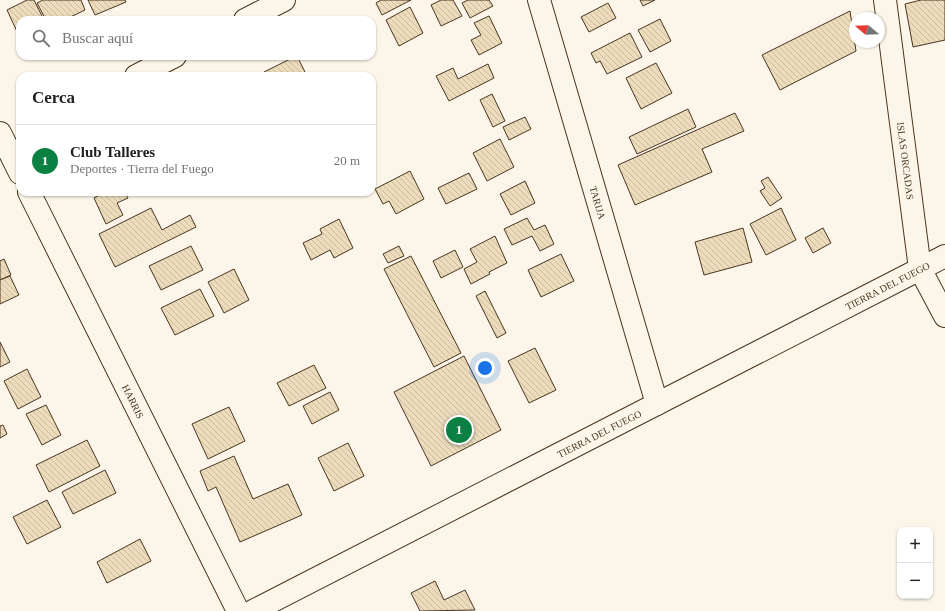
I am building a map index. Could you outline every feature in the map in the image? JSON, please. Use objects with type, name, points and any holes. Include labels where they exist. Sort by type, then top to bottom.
[{"type":"street","points":[[253,16],[284,0]]},
{"type":"street","name":"TARIJA","points":[[539,0],[657,404]]},
{"type":"street","name":"ISLAS ORCADAS","points":[[885,0],[920,269],[945,316]]},
{"type":"street","points":[[144,72],[167,60]]},
{"type":"street","points":[[6,139],[16,163]]},
{"type":"street","name":"HARRIS","points":[[32,196],[238,611]]},
{"type":"street","name":"TIERRA DEL FUEGO","points":[[253,611],[945,256]]},
{"type":"building","points":[[27,0],[34,0],[42,16],[16,16],[16,29],[7,10]]},
{"type":"building","points":[[43,0],[81,0],[85,10],[72,16],[44,16],[37,3]]},
{"type":"building","points":[[88,0],[125,0],[126,2],[95,15]]},
{"type":"building","points":[[381,0],[411,0],[382,15],[376,3]]},
{"type":"building","points":[[441,0],[453,0],[462,16],[441,26],[431,5]]},
{"type":"building","points":[[468,0],[489,0],[493,6],[470,18],[462,3]]},
{"type":"building","points":[[640,0],[655,0],[643,6]]},
{"type":"building","points":[[921,0],[945,0],[945,40],[913,47],[905,4]]},
{"type":"building","points":[[608,3],[616,18],[589,32],[581,17]]},
{"type":"building","points":[[410,7],[423,33],[399,46],[386,20]]},
{"type":"building","points":[[850,11],[849,48],[856,48],[856,51],[780,90],[762,55]]},
{"type":"building","points":[[489,16],[502,43],[479,55],[471,40],[481,35],[474,23]]},
{"type":"building","points":[[660,19],[671,41],[650,52],[638,30]]},
{"type":"building","points":[[630,33],[642,57],[607,74],[600,61],[596,63],[591,53]]},
{"type":"building","points":[[288,60],[299,60],[305,72],[264,72]]},
{"type":"building","points":[[656,63],[672,93],[641,109],[626,78]]},
{"type":"building","points":[[488,64],[494,78],[449,101],[436,76],[453,68],[458,79]]},
{"type":"building","points":[[492,94],[505,121],[493,127],[480,100]]},
{"type":"building","points":[[688,109],[696,127],[637,154],[629,137]]},
{"type":"building","points":[[735,113],[744,131],[702,149],[712,172],[635,205],[618,165]]},
{"type":"building","points":[[525,117],[531,129],[509,140],[503,127]]},
{"type":"building","points":[[500,139],[514,167],[487,181],[473,153]]},
{"type":"building","points":[[410,171],[424,199],[396,214],[389,201],[383,204],[376,188]]},
{"type":"building","points":[[469,173],[477,189],[446,204],[438,188]]},
{"type":"building","points":[[768,177],[782,198],[770,206],[760,191],[765,188],[761,181]]},
{"type":"building","points":[[525,181],[535,203],[511,215],[500,194]]},
{"type":"building","points":[[98,196],[127,196],[128,198],[117,203],[123,215],[106,224],[94,198]]},
{"type":"building","points":[[151,208],[162,230],[190,215],[196,227],[115,267],[99,234]]},
{"type":"building","points":[[781,208],[796,240],[766,255],[750,224]]},
{"type":"building","points":[[527,218],[534,230],[545,225],[554,244],[540,251],[532,236],[512,245],[504,229]]},
{"type":"building","points":[[339,219],[353,248],[334,258],[330,250],[311,260],[303,243],[322,234],[320,229]]},
{"type":"building","points":[[743,228],[752,262],[704,275],[695,242]]},
{"type":"building","points":[[823,228],[831,243],[813,253],[805,238]]},
{"type":"building","points":[[495,236],[507,263],[489,272],[490,274],[471,284],[464,269],[477,262],[470,249]]},
{"type":"building","points":[[191,246],[203,270],[161,290],[149,266]]},
{"type":"building","points":[[399,246],[404,256],[388,263],[383,254]]},
{"type":"building","points":[[455,250],[463,267],[441,278],[433,261]]},
{"type":"building","points":[[561,254],[574,281],[541,297],[528,270]]},
{"type":"building","points":[[411,256],[461,353],[434,367],[384,269]]},
{"type":"building","points":[[4,259],[11,275],[0,280],[0,261]]},
{"type":"building","points":[[234,269],[249,300],[224,313],[208,282]]},
{"type":"building","points":[[10,276],[19,295],[0,304],[0,280]]},
{"type":"building","points":[[200,289],[214,316],[175,335],[161,308]]},
{"type":"building","points":[[485,291],[506,333],[497,338],[476,296]]},
{"type":"building","points":[[0,342],[10,362],[0,367]]},
{"type":"building","points":[[535,348],[556,390],[529,403],[508,361]]},
{"type":"building","points":[[464,356],[501,430],[431,466],[394,392]]},
{"type":"building","points":[[314,365],[326,388],[289,406],[277,383]]},
{"type":"building","points":[[27,369],[41,397],[18,409],[4,381]]},
{"type":"building","points":[[330,392],[339,410],[312,424],[303,406]]},
{"type":"building","points":[[46,405],[61,435],[42,445],[26,414]]},
{"type":"building","points":[[229,407],[245,441],[208,459],[192,424]]},
{"type":"building","points":[[3,425],[7,434],[0,438],[0,426]]},
{"type":"building","points":[[87,440],[100,466],[49,492],[36,465]]},
{"type":"building","points":[[348,443],[364,476],[334,491],[318,458]]},
{"type":"building","points":[[234,456],[253,499],[288,484],[302,515],[240,542],[216,487],[208,491],[200,471]]},
{"type":"building","points":[[105,470],[116,493],[73,514],[62,492]]},
{"type":"building","points":[[47,500],[61,527],[27,544],[13,517]]},
{"type":"building","points":[[140,539],[151,561],[107,583],[97,562]]},
{"type":"building","points":[[435,581],[444,600],[465,590],[475,610],[420,611],[411,593]]},
{"type":"place","name":"Club Talleres","points":[[459,430]]}]
